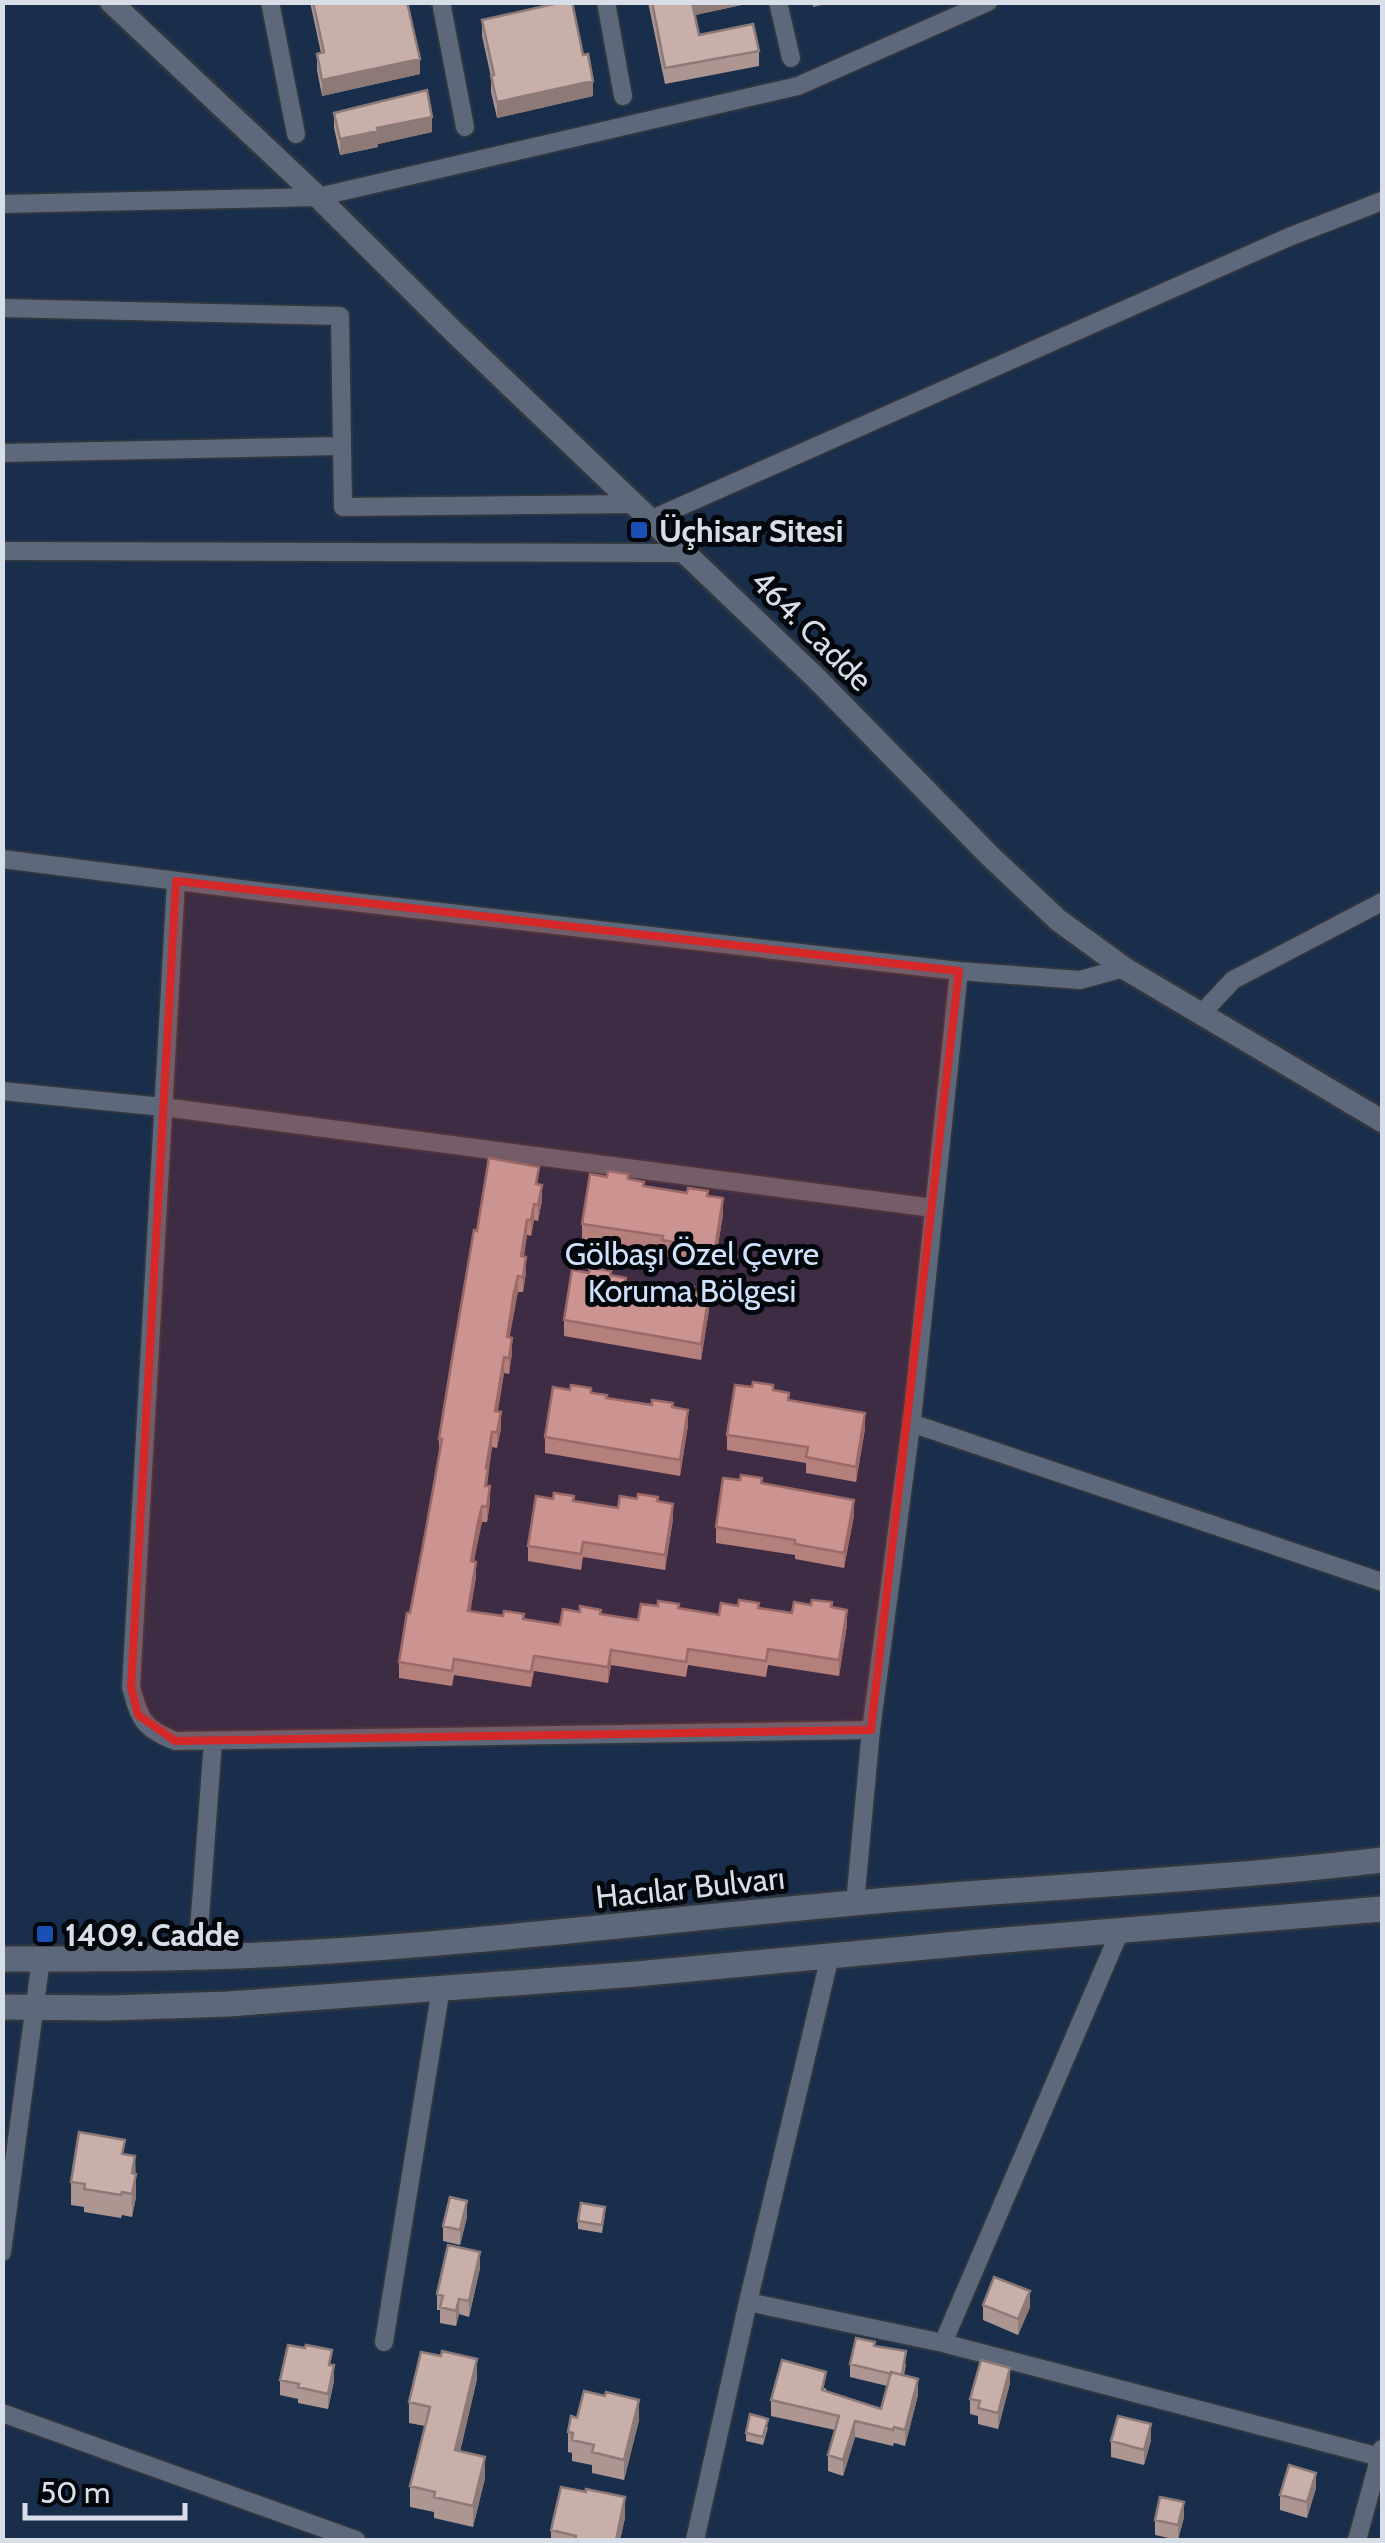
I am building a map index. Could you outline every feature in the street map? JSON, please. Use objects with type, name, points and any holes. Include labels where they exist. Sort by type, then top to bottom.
[{"type":"main road","name":"Hacılar Bulvarı","points":[[2,1959],[300,1953],[1382,1860]]},
{"type":"main road","points":[[2,2008],[166,2007],[636,1974],[1382,1909]]},
{"type":"street","name":"464. Cadde","points":[[110,2],[644,511],[1028,893],[1071,931],[1124,968],[1382,1122]]},
{"type":"street","points":[[270,2],[296,134]]},
{"type":"street","points":[[442,2],[465,127]]},
{"type":"street","points":[[606,2],[624,96]]},
{"type":"street","points":[[778,2],[791,58]]},
{"type":"street","points":[[2,204],[318,197],[798,86],[988,2]]},
{"type":"street","points":[[2,308],[340,316],[343,506],[644,511],[1382,200]]},
{"type":"street","points":[[2,453],[340,446]]},
{"type":"street","points":[[2,551],[687,553]]},
{"type":"street","points":[[2,859],[958,971],[1080,980],[1124,968]]},
{"type":"street","points":[[176,880],[131,1687],[138,1716],[156,1733],[175,1741],[871,1730]]},
{"type":"street","points":[[1202,1013],[1232,980],[1382,902]]},
{"type":"street","points":[[855,1903],[871,1730],[911,1424],[958,971]]},
{"type":"street","points":[[2,1091],[163,1108],[933,1208]]},
{"type":"street","points":[[911,1424],[1382,1582]]},
{"type":"street","points":[[198,1957],[214,1741]]},
{"type":"street","points":[[943,2343],[1120,1931]]},
{"type":"street","points":[[696,2540],[830,1956]]},
{"type":"street","points":[[2,2252],[42,1959]]},
{"type":"street","points":[[384,2342],[440,1988]]},
{"type":"street","points":[[748,2302],[943,2343],[1381,2452],[1357,2540]]},
{"type":"street","points":[[2,2413],[356,2540]]},
{"type":"highlighted area","points":[[176,881],[959,971],[871,1730],[175,1741],[138,1715],[131,1687]]},
{"type":"green space","name":"Gölbaşı Özel Çevre Koruma Bölgesi","points":[[3,3],[1382,3],[1382,2540],[3,2540]]},
{"type":"building","points":[[313,2],[407,2],[420,59],[322,80],[317,54],[324,52]]},
{"type":"building","points":[[572,2],[593,81],[497,102],[482,20]]},
{"type":"building","points":[[652,2],[692,2],[699,35],[753,24],[759,51],[665,68]]},
{"type":"building","points":[[427,90],[432,117],[340,139],[334,113]]},
{"type":"building","points":[[489,1158],[539,1167],[536,1184],[542,1185],[538,1205],[534,1204],[531,1220],[527,1220],[521,1256],[526,1257],[523,1277],[518,1276],[514,1292],[507,1337],[512,1338],[509,1358],[504,1357],[495,1411],[501,1412],[497,1432],[492,1432],[486,1468],[485,1486],[490,1486],[471,1561],[476,1562],[468,1611],[503,1616],[504,1611],[524,1614],[523,1619],[560,1625],[563,1609],[580,1612],[580,1606],[601,1610],[600,1614],[638,1620],[641,1604],[658,1606],[658,1601],[719,1615],[721,1603],[738,1606],[739,1600],[759,1603],[758,1608],[792,1613],[794,1602],[832,1602],[831,1607],[847,1610],[839,1660],[768,1649],[766,1661],[688,1649],[686,1662],[611,1650],[608,1667],[534,1656],[531,1672],[454,1659],[452,1671],[399,1662],[425,1535]]},
{"type":"building","points":[[608,1171],[628,1174],[628,1179],[644,1182],[643,1186],[687,1193],[688,1188],[708,1191],[707,1196],[723,1198],[715,1249],[662,1240],[663,1236],[582,1224],[590,1174],[607,1177]]},
{"type":"building","points":[[590,1268],[611,1271],[610,1275],[626,1278],[625,1282],[673,1289],[673,1284],[694,1287],[693,1292],[709,1294],[701,1344],[564,1320],[572,1270],[589,1273]]},
{"type":"building","points":[[753,1382],[789,1393],[788,1400],[865,1413],[856,1467],[806,1457],[808,1447],[727,1435],[735,1385],[752,1387]]},
{"type":"building","points":[[571,1385],[591,1388],[591,1393],[607,1395],[606,1398],[652,1405],[652,1400],[673,1403],[672,1407],[688,1410],[680,1460],[545,1437],[553,1387],[570,1390]]},
{"type":"building","points":[[741,1475],[762,1478],[761,1483],[854,1500],[844,1553],[716,1527],[723,1478],[740,1480]]},
{"type":"building","points":[[554,1493],[574,1496],[573,1501],[618,1508],[620,1496],[637,1499],[638,1494],[673,1504],[665,1555],[583,1542],[581,1554],[528,1546],[536,1496],[553,1499]]},
{"type":"building","points":[[79,2132],[125,2140],[122,2154],[135,2156],[132,2194],[84,2189],[85,2184],[71,2182]]},
{"type":"building","points":[[450,2197],[467,2201],[460,2230],[443,2226]]},
{"type":"building","points":[[581,2203],[605,2207],[602,2225],[578,2221]]},
{"type":"building","points":[[448,2245],[480,2252],[469,2301],[459,2299],[456,2311],[440,2307],[443,2296],[437,2294]]},
{"type":"building","points":[[994,2277],[1030,2291],[1018,2319],[983,2305]]},
{"type":"building","points":[[856,2338],[875,2342],[874,2346],[906,2351],[902,2375],[850,2364]]},
{"type":"building","points":[[288,2345],[332,2350],[329,2365],[334,2365],[328,2394],[280,2380]]},
{"type":"building","points":[[442,2351],[477,2359],[455,2450],[485,2457],[473,2506],[434,2497],[435,2492],[410,2486],[430,2407],[409,2402],[421,2352],[441,2356]]},
{"type":"building","points":[[782,2360],[826,2372],[822,2390],[881,2409],[891,2372],[918,2379],[905,2430],[855,2421],[843,2460],[828,2455],[839,2416],[771,2400]]},
{"type":"building","points":[[981,2360],[1010,2368],[998,2413],[978,2408],[980,2401],[970,2399]]},
{"type":"building","points":[[584,2391],[639,2400],[624,2460],[592,2452],[594,2445],[572,2440],[573,2433],[568,2432],[571,2416],[577,2418]]},
{"type":"building","points":[[750,2414],[768,2419],[763,2437],[746,2433]]},
{"type":"building","points":[[1118,2416],[1151,2424],[1144,2450],[1111,2441]]},
{"type":"building","points":[[1289,2465],[1316,2473],[1307,2502],[1280,2495]]},
{"type":"building","points":[[561,2487],[625,2497],[616,2540],[575,2539],[576,2536],[551,2530]]},
{"type":"building","points":[[1160,2497],[1184,2502],[1178,2525],[1155,2520]]},
{"type":"place","name":"Üçhisar Sitesi","points":[[639,530]]},
{"type":"place","name":"1409. Cadde","points":[[45,1934]]}]
